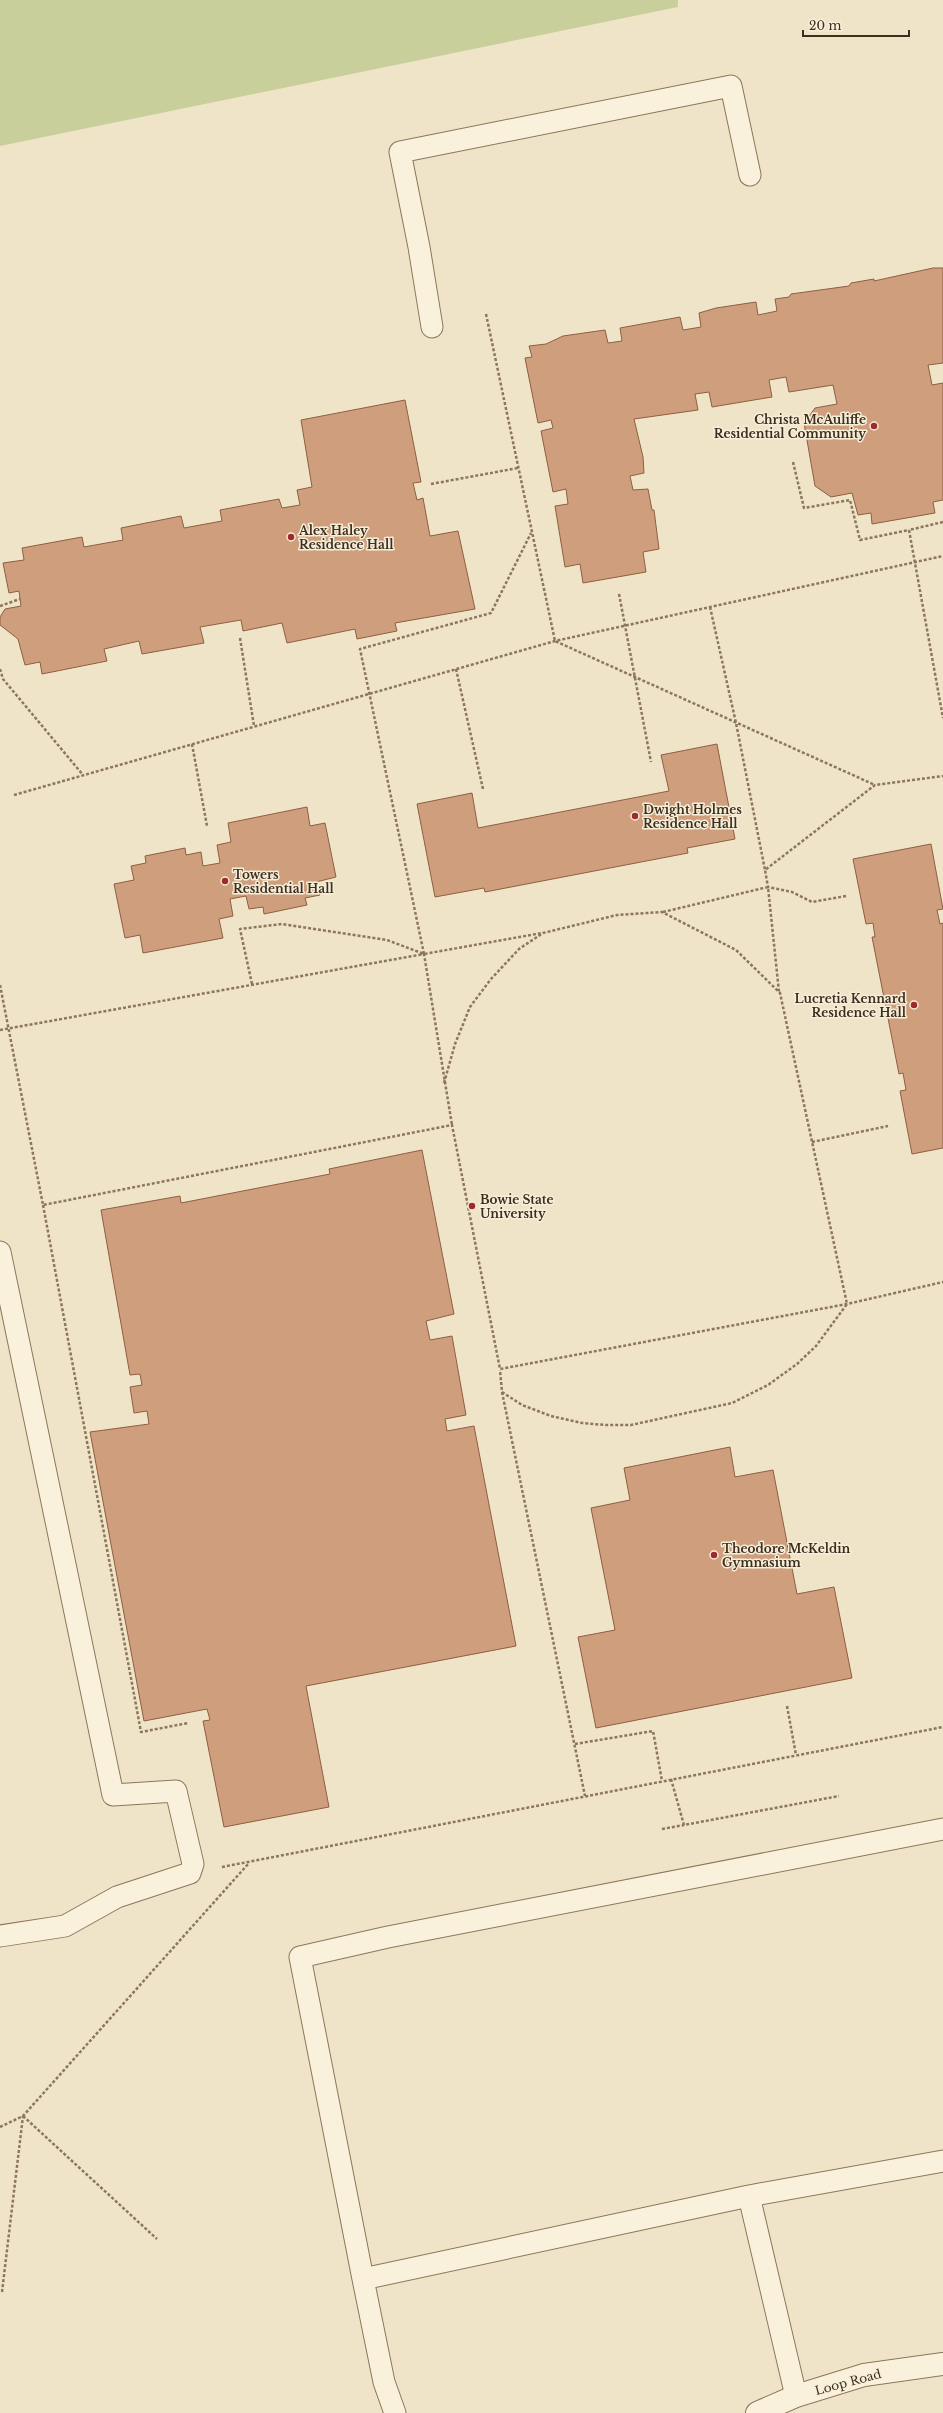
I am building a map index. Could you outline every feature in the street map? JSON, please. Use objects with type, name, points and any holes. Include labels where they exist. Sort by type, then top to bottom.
[{"type":"street","name":"Loop Road","points":[[756,2413],[796,2396],[864,2376],[943,2364]]},
{"type":"lane","points":[[432,327],[419,247],[400,152],[731,86],[750,175]]},
{"type":"lane","points":[[0,1252],[113,1795],[176,1791],[192,1860],[190,1873],[117,1897],[65,1926],[0,1936]]},
{"type":"lane","points":[[395,2413],[384,2382],[300,1957],[388,1937],[943,1829]]},
{"type":"lane","points":[[363,2280],[749,2196],[943,2161]]},
{"type":"lane","points":[[749,2196],[796,2396]]},
{"type":"path","points":[[486,314],[555,641]]},
{"type":"path","points":[[793,462],[804,508],[850,500],[860,540],[943,522]]},
{"type":"path","points":[[431,484],[518,468]]},
{"type":"path","points":[[909,530],[943,718]]},
{"type":"path","points":[[532,533],[491,613],[360,649],[424,954],[444,1083],[500,1369],[502,1392],[585,1796]]},
{"type":"path","points":[[14,795],[555,641],[943,556]]},
{"type":"path","points":[[619,594],[651,762]]},
{"type":"path","points":[[0,606],[20,599]]},
{"type":"path","points":[[502,1392],[522,1405],[551,1416],[582,1423],[605,1425],[631,1425],[732,1403],[768,1385],[797,1364],[816,1346],[847,1304],[780,993],[765,870],[736,723],[710,607]]},
{"type":"path","points":[[240,638],[254,726]]},
{"type":"path","points":[[555,641],[874,785]]},
{"type":"path","points":[[0,669],[3,679],[83,775]]},
{"type":"path","points":[[456,669],[483,789]]},
{"type":"path","points":[[192,744],[207,826]]},
{"type":"path","points":[[765,870],[874,785],[943,776]]},
{"type":"path","points":[[0,1030],[543,933],[617,915],[662,912],[768,888],[792,892],[812,902],[846,896]]},
{"type":"path","points":[[662,912],[736,950],[780,993]]},
{"type":"path","points":[[252,984],[240,929],[282,924],[387,940],[424,954]]},
{"type":"path","points":[[444,1083],[455,1044],[470,1006],[491,979],[520,949],[543,933]]},
{"type":"path","points":[[0,985],[43,1205],[141,1732],[188,1723]]},
{"type":"path","points":[[43,1205],[452,1125]]},
{"type":"path","points":[[812,1142],[888,1126]]},
{"type":"path","points":[[500,1369],[847,1304],[943,1282]]},
{"type":"path","points":[[787,1706],[796,1755]]},
{"type":"path","points":[[190,1873],[249,1863],[943,1727]]},
{"type":"path","points":[[575,1744],[653,1730],[662,1781]]},
{"type":"path","points":[[672,1779],[684,1826]]},
{"type":"path","points":[[662,1829],[839,1796]]},
{"type":"path","points":[[0,2127],[23,2116],[249,1863]]},
{"type":"path","points":[[23,2116],[157,2239]]},
{"type":"path","points":[[2,2292],[23,2116]]},
{"type":"green space","points":[[0,0],[678,0],[678,7],[0,146]]},
{"type":"building","name":"Christa McAuliffe Residential Community","points":[[933,268],[943,268],[943,363],[928,365],[932,385],[943,383],[943,500],[933,502],[935,513],[872,524],[871,513],[858,515],[852,493],[831,497],[815,486],[804,423],[815,408],[837,404],[833,385],[789,392],[786,377],[769,380],[772,397],[712,407],[709,392],[695,394],[698,410],[634,419],[643,457],[644,473],[630,476],[633,490],[648,489],[652,510],[654,510],[659,549],[643,552],[646,572],[583,583],[580,564],[565,567],[555,506],[568,504],[566,489],[553,492],[541,431],[553,428],[551,420],[538,423],[525,358],[532,357],[529,346],[546,344],[563,336],[605,330],[608,343],[622,341],[620,328],[680,317],[683,330],[701,327],[699,313],[716,308],[756,302],[758,315],[777,311],[775,299],[789,297],[791,294],[849,286],[851,283],[874,279],[874,281]]},
{"type":"building","name":"Alex Haley Residence Hall","points":[[405,400],[421,482],[413,483],[417,500],[423,498],[430,536],[458,531],[475,609],[395,623],[397,631],[357,639],[355,629],[287,643],[282,623],[243,631],[241,620],[200,627],[204,643],[142,654],[139,641],[104,649],[107,661],[42,674],[40,662],[25,665],[18,639],[0,625],[0,617],[5,609],[21,606],[19,591],[9,593],[3,563],[24,560],[22,548],[82,537],[84,547],[123,540],[121,528],[181,516],[184,528],[222,521],[220,510],[279,499],[282,508],[300,505],[297,490],[312,487],[301,420]]},
{"type":"building","name":"Dwight Holmes Residence Hall","points":[[717,744],[735,839],[687,848],[688,853],[485,892],[484,888],[435,897],[417,804],[472,793],[478,828],[669,791],[661,755]]},
{"type":"building","name":"Towers Residential Hall","points":[[307,807],[310,826],[325,823],[336,877],[316,882],[320,895],[305,898],[307,905],[264,914],[263,907],[249,909],[246,896],[230,899],[233,916],[219,919],[223,938],[143,953],[140,935],[125,938],[114,884],[134,880],[131,866],[146,863],[145,856],[185,848],[186,855],[201,852],[203,866],[220,863],[217,845],[231,842],[228,823]]},
{"type":"building","name":"Lucretia Kennard Residence Hall","points":[[931,844],[943,909],[937,910],[940,924],[943,923],[943,1148],[912,1154],[900,1091],[906,1090],[903,1073],[899,1074],[872,937],[875,937],[873,923],[866,924],[853,859]]},
{"type":"building","points":[[422,1150],[454,1314],[426,1321],[430,1340],[452,1336],[466,1415],[445,1419],[447,1431],[474,1426],[516,1646],[306,1686],[329,1807],[224,1827],[203,1721],[210,1720],[207,1709],[144,1721],[90,1432],[149,1424],[147,1411],[134,1413],[130,1387],[142,1385],[140,1374],[130,1375],[101,1210],[180,1196],[181,1203],[330,1174],[329,1169]]},
{"type":"building","name":"Theodore McKeldin Gymnasium","points":[[730,1447],[735,1477],[773,1470],[797,1594],[834,1587],[852,1678],[596,1728],[578,1637],[615,1630],[591,1508],[630,1500],[624,1468]]},
{"type":"place","name":"Christa McAuliffe Residential Community","points":[[874,426]]},
{"type":"place","name":"Alex Haley Residence Hall","points":[[291,537]]},
{"type":"place","name":"Dwight Holmes Residence Hall","points":[[635,816]]},
{"type":"place","name":"Towers Residential Hall","points":[[225,881]]},
{"type":"place","name":"Lucretia Kennard Residence Hall","points":[[914,1005]]},
{"type":"place","name":"Bowie State University","points":[[472,1206]]},
{"type":"place","name":"Theodore McKeldin Gymnasium","points":[[714,1555]]}]
